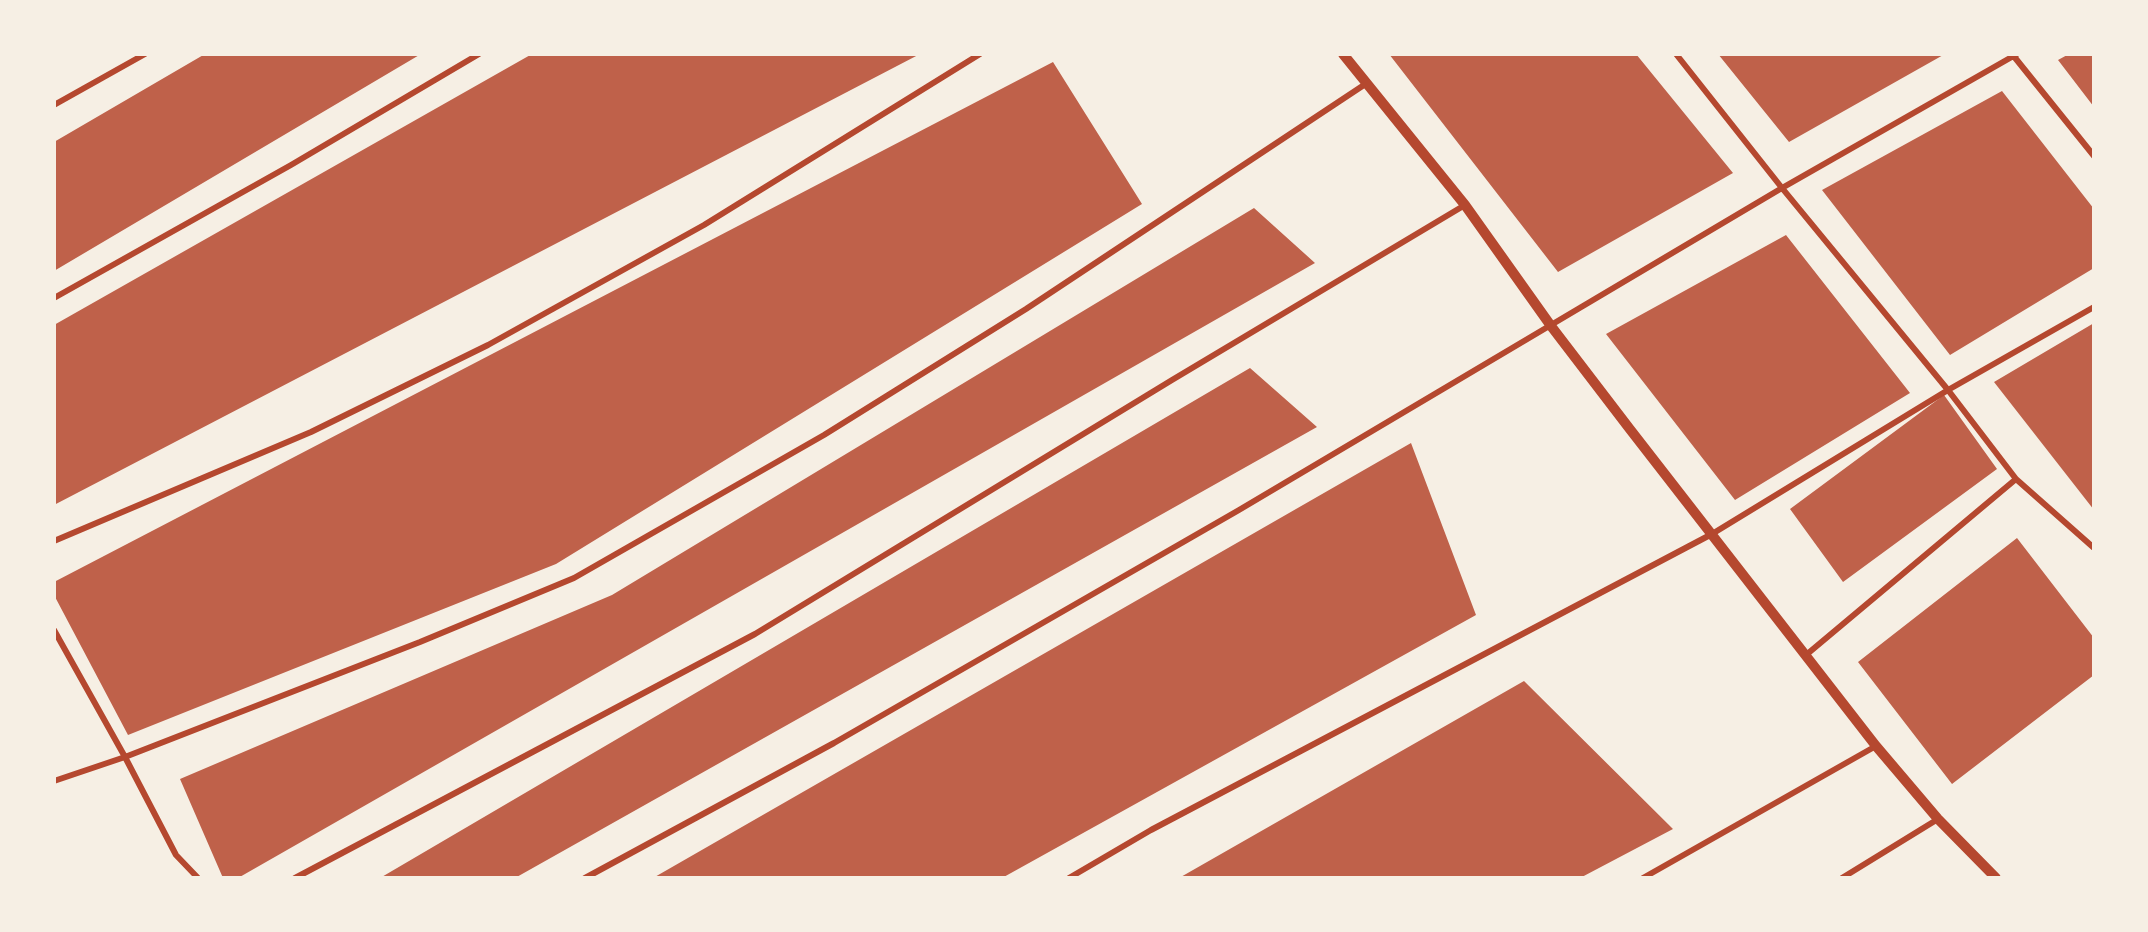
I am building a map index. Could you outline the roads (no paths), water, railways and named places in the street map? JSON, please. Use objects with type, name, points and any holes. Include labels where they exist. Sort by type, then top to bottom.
[{"type":"street","points":[[54,105],[145,54]]},
{"type":"street","points":[[54,298],[291,165],[479,54]]},
{"type":"street","points":[[54,540],[312,432],[488,345],[704,225],[980,54]]},
{"type":"street","points":[[1343,54],[1465,205],[1551,326],[1876,746],[1938,819],[1996,878]]},
{"type":"street","points":[[1676,54],[1782,188],[1948,390],[2016,479],[2094,548]]},
{"type":"street","points":[[585,878],[834,743],[1229,516],[1782,188],[2014,55],[2094,156]]},
{"type":"street","points":[[54,782],[125,757],[420,642],[574,578],[824,435],[1026,309],[1367,84]]},
{"type":"street","points":[[295,878],[755,634],[1465,205]]},
{"type":"street","points":[[1069,878],[1162,824],[1712,534],[1948,390],[2094,308]]},
{"type":"street","points":[[1806,655],[2016,479]]},
{"type":"street","points":[[54,630],[125,757],[176,855],[198,878]]},
{"type":"street","points":[[1643,878],[1876,746]]},
{"type":"street","points":[[1842,878],[1938,819]]}]
